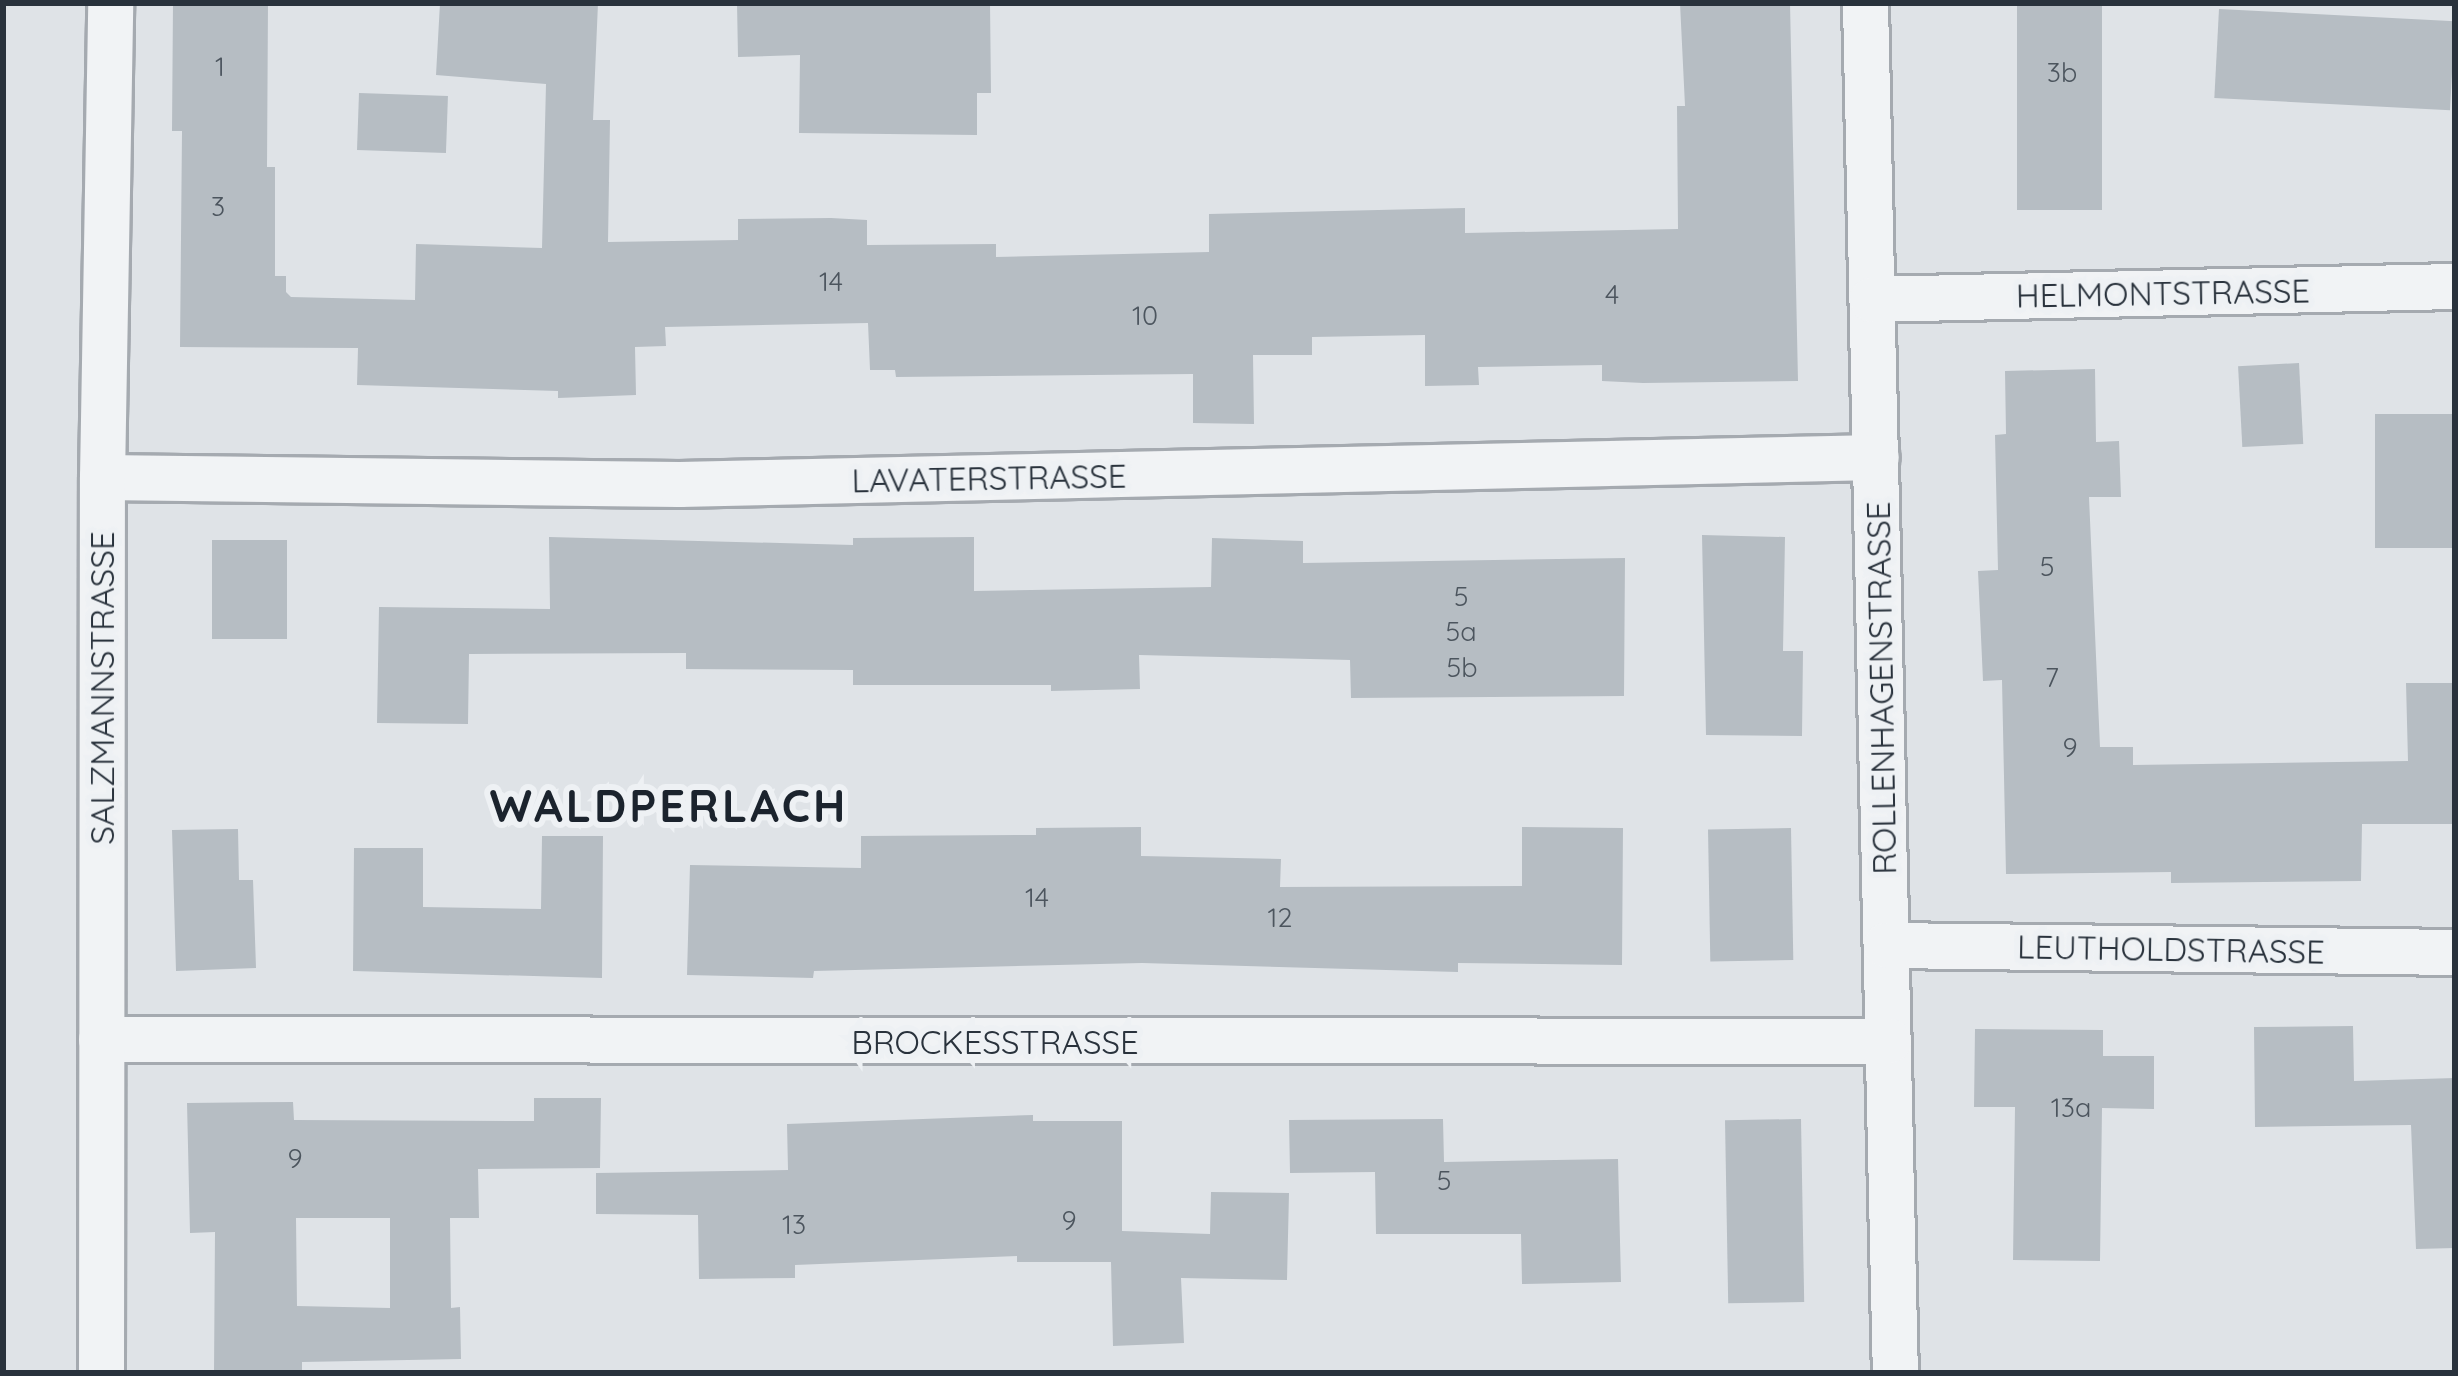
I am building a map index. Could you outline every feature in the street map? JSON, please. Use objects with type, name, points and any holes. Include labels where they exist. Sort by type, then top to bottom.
[{"type":"street","name":"SALZMANNSTRASSE","points":[[101,1373],[102,477],[110,3]]},
{"type":"street","name":"ROLLENHAGENSTRASSE","points":[[1865,3],[1895,1373]]},
{"type":"street","name":"HELMONTSTRASSE","points":[[1872,299],[2455,286]]},
{"type":"street","name":"LAVATERSTRASSE","points":[[102,477],[679,484],[1876,457]]},
{"type":"street","name":"LEUTHOLDSTRASSE","points":[[1886,945],[2455,952]]},
{"type":"street","name":"BROCKESSTRASSE","points":[[101,1039],[1888,1041]]},
{"type":"building","points":[[173,3],[268,3],[267,167],[275,167],[275,276],[286,276],[286,292],[291,297],[415,300],[416,244],[542,248],[546,84],[436,75],[440,3],[598,3],[593,120],[610,120],[608,242],[738,240],[738,219],[831,218],[867,220],[867,245],[996,244],[996,257],[1209,252],[1209,214],[1465,208],[1465,233],[1678,229],[1677,106],[1685,106],[1680,3],[1790,3],[1798,381],[1602,381],[1602,365],[1478,367],[1479,385],[1425,386],[1425,335],[1312,337],[1312,355],[1253,355],[1254,424],[1193,423],[1193,374],[896,377],[895,370],[870,370],[868,323],[665,327],[666,346],[635,347],[636,395],[558,398],[558,391],[357,385],[358,348],[180,347],[182,131],[172,131]]},
{"type":"building","points":[[737,3],[990,3],[991,93],[977,93],[977,135],[799,133],[800,55],[738,57]]},
{"type":"building","points":[[2017,3],[2102,3],[2102,210],[2017,210]]},
{"type":"building","points":[[2219,9],[2455,21],[2450,110],[2214,98]]},
{"type":"building","points":[[359,93],[448,96],[446,153],[357,150]]},
{"type":"building","points":[[2299,363],[2303,444],[2242,447],[2238,366]]},
{"type":"building","points":[[2095,369],[2096,442],[2119,441],[2121,497],[2089,497],[2100,747],[2133,747],[2133,765],[2408,761],[2406,683],[2455,683],[2455,824],[2362,824],[2361,881],[2171,883],[2171,872],[2006,874],[2002,680],[1983,681],[1978,571],[1998,570],[1995,435],[2006,434],[2005,371]]},
{"type":"building","points":[[2375,414],[2455,414],[2455,548],[2375,548]]},
{"type":"building","points":[[1702,535],[1785,537],[1783,651],[1803,651],[1802,736],[1706,735]]},
{"type":"building","points":[[549,537],[853,545],[853,538],[974,537],[974,591],[1211,587],[1212,538],[1303,541],[1303,563],[1625,558],[1624,696],[1351,698],[1350,660],[1139,655],[1140,689],[1051,691],[1051,685],[853,685],[853,670],[686,669],[686,653],[469,654],[468,724],[377,723],[379,607],[550,609]]},
{"type":"building","points":[[212,540],[287,540],[287,639],[212,639]]},
{"type":"building","points":[[1141,827],[1141,856],[1281,859],[1280,887],[1522,886],[1522,827],[1623,828],[1622,965],[1458,963],[1458,972],[1142,963],[814,971],[813,978],[687,975],[690,865],[861,868],[861,836],[1036,835],[1036,828]]},
{"type":"building","points":[[1791,828],[1793,960],[1710,961],[1708,829]]},
{"type":"building","points":[[238,829],[239,880],[253,880],[256,968],[176,971],[172,830]]},
{"type":"building","points":[[542,836],[603,836],[602,978],[353,971],[354,848],[423,848],[423,907],[541,909]]},
{"type":"building","points":[[2353,1026],[2354,1081],[2455,1078],[2455,1248],[2416,1249],[2411,1125],[2255,1127],[2254,1027]]},
{"type":"building","points":[[1975,1029],[2103,1030],[2103,1056],[2154,1056],[2154,1109],[2102,1108],[2100,1261],[2013,1260],[2015,1107],[1974,1107]]},
{"type":"building","points":[[534,1098],[601,1098],[600,1168],[478,1169],[479,1218],[450,1218],[451,1308],[460,1307],[461,1359],[302,1362],[302,1373],[214,1373],[215,1232],[190,1233],[187,1103],[293,1102],[294,1120],[534,1121]],"holes":[[[296,1218],[390,1218],[390,1308],[297,1306]]]},
{"type":"building","points":[[1033,1115],[1033,1121],[1122,1121],[1122,1231],[1210,1234],[1211,1192],[1289,1193],[1287,1280],[1181,1278],[1184,1343],[1113,1346],[1111,1262],[1017,1262],[1017,1256],[795,1265],[795,1278],[699,1279],[698,1215],[596,1214],[596,1173],[788,1170],[787,1124]]},
{"type":"building","points":[[1443,1119],[1444,1162],[1618,1159],[1621,1282],[1522,1284],[1521,1234],[1376,1234],[1375,1172],[1290,1173],[1289,1120]]},
{"type":"building","points":[[1801,1119],[1804,1302],[1728,1303],[1725,1120]]},
{"type":"district","name":"WALDPERLACH","points":[[669,806]]}]
